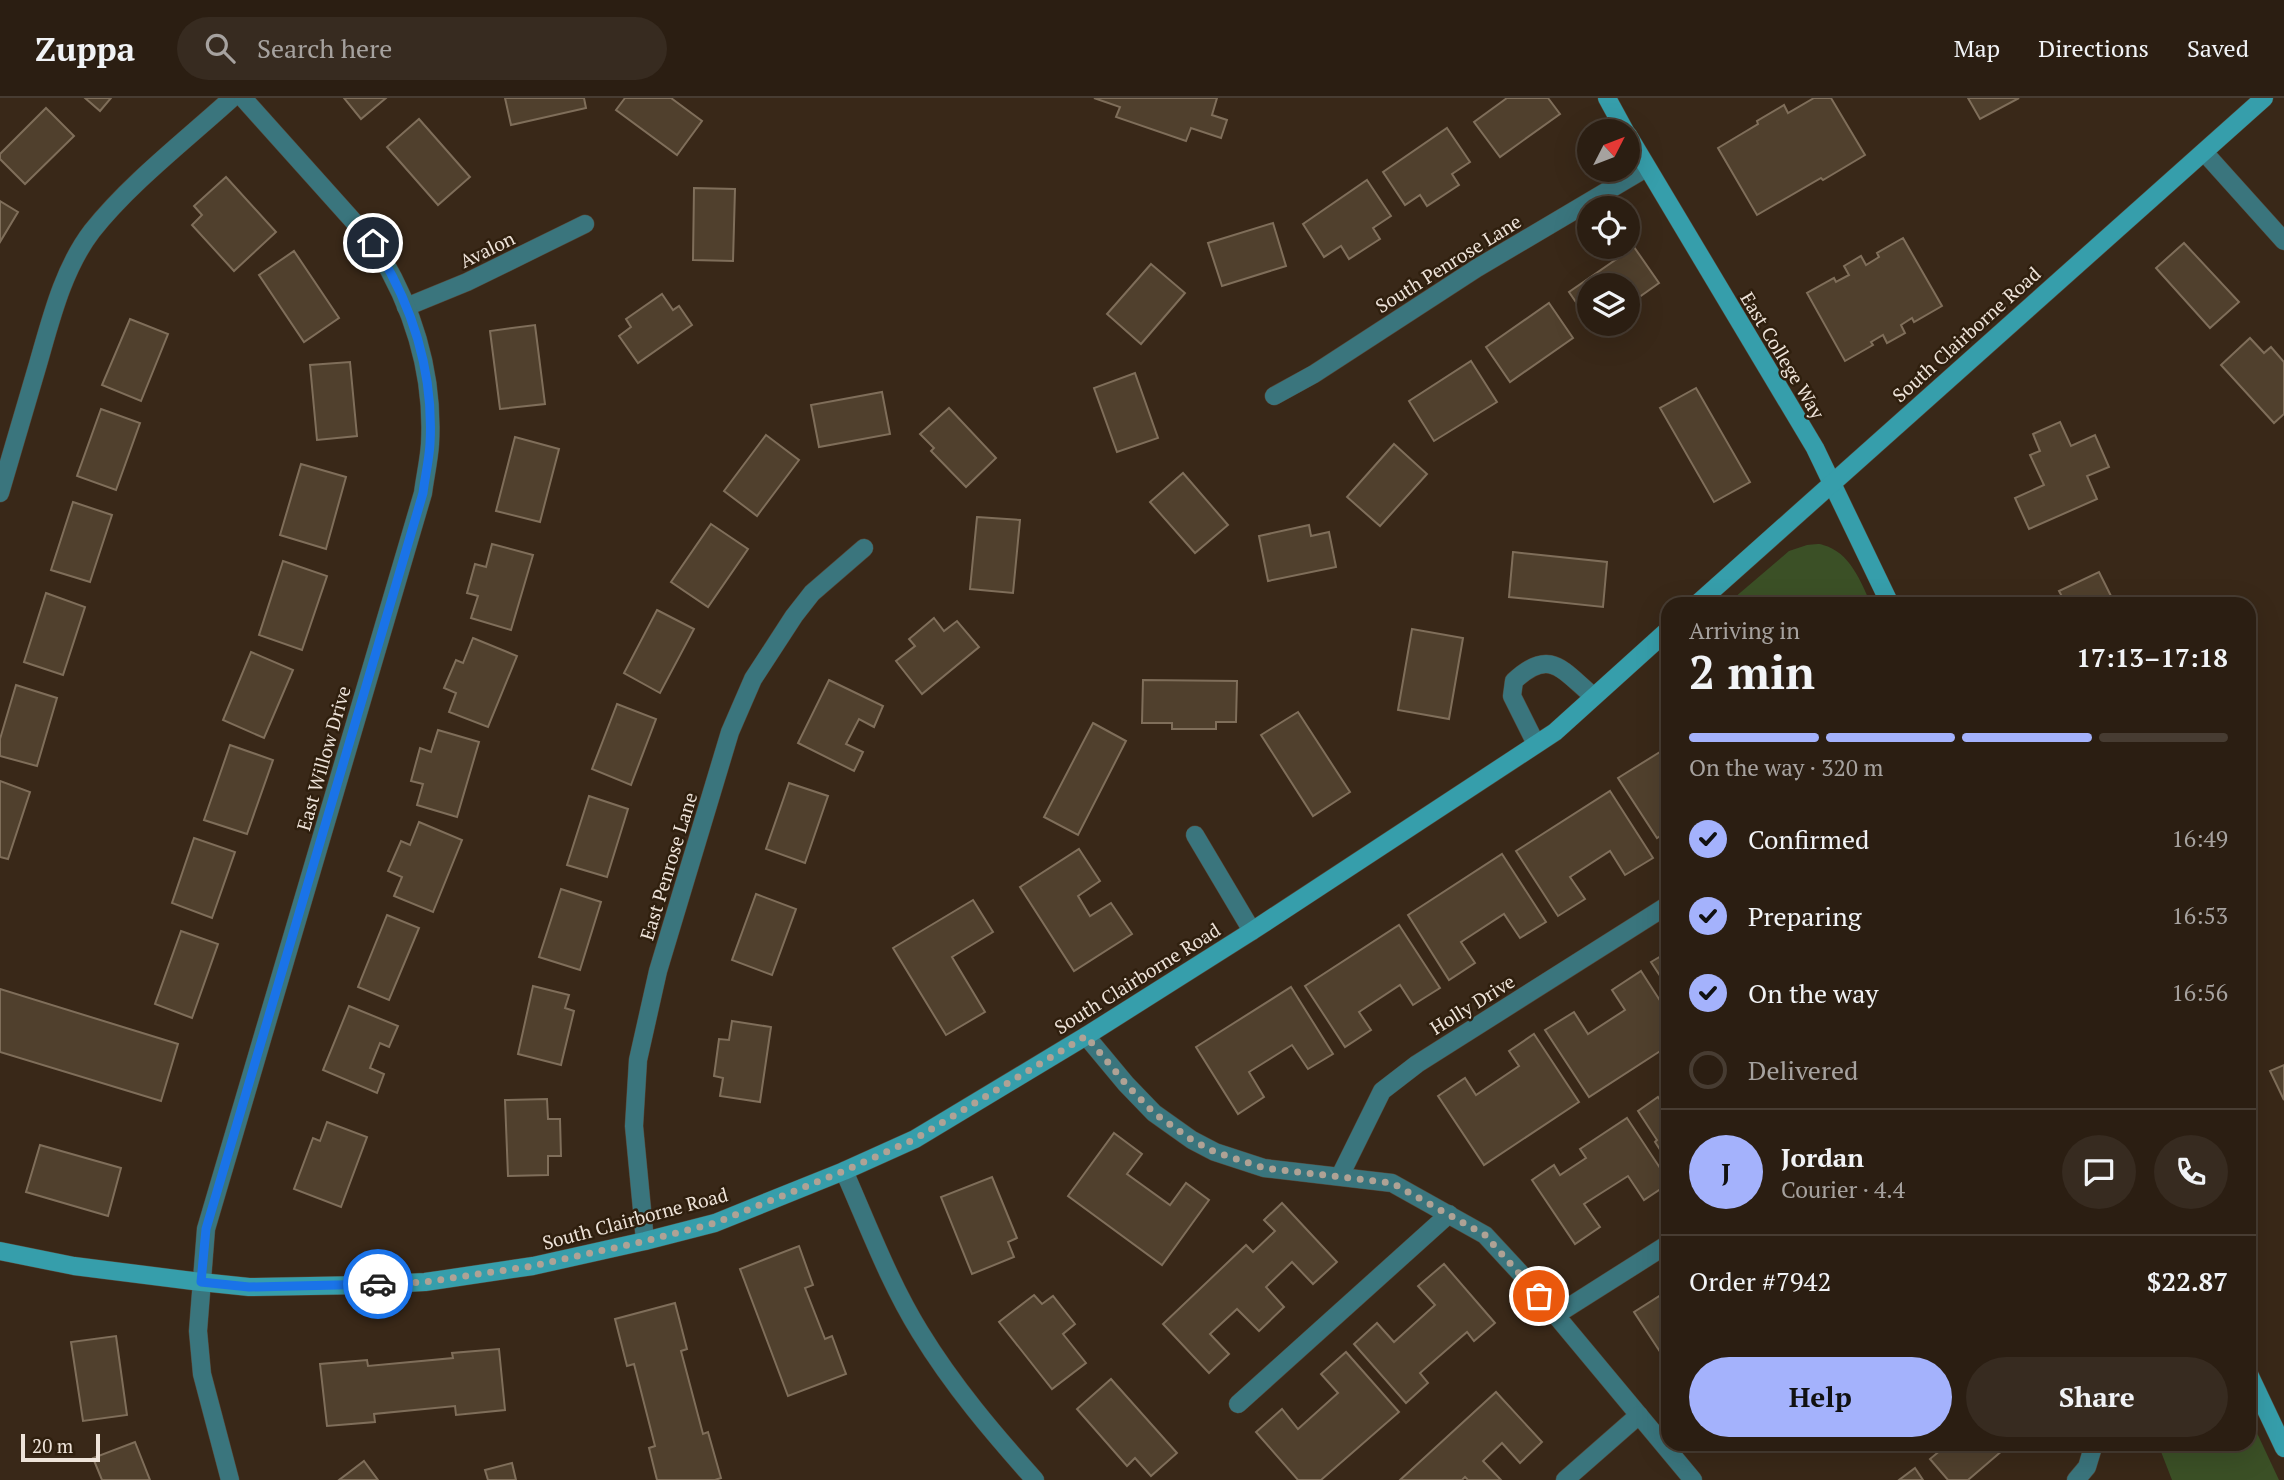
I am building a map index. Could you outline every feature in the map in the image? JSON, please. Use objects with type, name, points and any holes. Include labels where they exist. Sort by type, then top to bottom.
[{"type":"street","points":[[0,493],[51,318],[79,252],[92,231],[125,195],[232,98]]},
{"type":"street","name":"East Willow Drive","points":[[230,1480],[202,1374],[198,1331],[206,1229],[423,493],[430,445],[429,396],[422,348],[387,265],[373,243],[243,98]]},
{"type":"street","name":"East College Way","points":[[1607,98],[1618,119]]},
{"type":"street","name":"South Clairborne Road","points":[[1705,597],[2264,98]]},
{"type":"street","points":[[2204,152],[2284,241]]},
{"type":"street","name":"East College Way","points":[[1640,158],[1815,448],[1887,597]]},
{"type":"street","name":"South Penrose Lane","points":[[1275,396],[1477,268],[1646,168]]},
{"type":"street","name":"Avalon","points":[[406,307],[467,282],[585,224]]},
{"type":"street","name":"East Penrose Lane","points":[[645,1241],[634,1126],[638,1060],[658,971],[730,733],[753,679],[793,616],[812,593],[864,548]]},
{"type":"street","name":"South Clairborne Road","points":[[0,1251],[74,1266],[249,1287],[425,1282],[533,1266],[715,1223],[915,1139],[1086,1036],[1252,931],[1555,732],[1661,635]]},
{"type":"street","points":[[1536,744],[1513,696],[1514,681],[1529,666],[1547,662],[1593,696]]},
{"type":"street","name":"South Clairborne Road","points":[[1195,835],[1252,931]]},
{"type":"street","name":"Holly Drive","points":[[1340,1176],[1382,1091],[1417,1064],[1661,909]]},
{"type":"street","points":[[1086,1036],[1154,1113],[1192,1140],[1227,1157],[1264,1168],[1392,1183],[1485,1235],[1556,1315],[1661,1441]]},
{"type":"street","points":[[844,1171],[892,1278],[919,1330],[959,1391],[1035,1480]]},
{"type":"street","points":[[1238,1404],[1449,1214]]},
{"type":"street","points":[[1556,1315],[1661,1248]]},
{"type":"street","points":[[2256,1389],[2284,1448]]},
{"type":"street","points":[[1565,1480],[1639,1415]]},
{"type":"street","points":[[1669,1451],[1693,1480]]},
{"type":"street","points":[[2076,1480],[2087,1467],[2092,1451]]},
{"type":"green space","points":[[1821,544],[1832,549],[1853,569],[1868,597],[1735,597],[1789,551]]},
{"type":"green space","points":[[2256,1431],[2279,1480],[2172,1480],[2161,1451],[2256,1451]]},
{"type":"building","points":[[85,98],[111,98],[100,111]]},
{"type":"building","points":[[344,98],[386,98],[361,119]]},
{"type":"building","points":[[505,98],[584,98],[586,108],[511,125]]},
{"type":"building","points":[[625,98],[671,98],[702,121],[677,155],[616,110]]},
{"type":"building","points":[[1094,98],[1217,98],[1212,115],[1227,120],[1221,138],[1191,128],[1186,141],[1116,117],[1120,107]]},
{"type":"building","points":[[1507,98],[1548,98],[1560,114],[1500,157],[1474,122]]},
{"type":"building","points":[[1814,98],[1831,98],[1865,155],[1757,215],[1718,148],[1784,105],[1788,113]]},
{"type":"building","points":[[1968,98],[2019,98],[1980,119]]},
{"type":"building","points":[[46,108],[74,136],[25,184],[0,159],[0,154]]},
{"type":"building","points":[[419,119],[470,177],[438,205],[387,147]]},
{"type":"building","points":[[1447,128],[1470,162],[1452,174],[1459,185],[1427,206],[1420,195],[1405,205],[1383,172]]},
{"type":"building","points":[[226,177],[276,232],[234,271],[192,225],[202,215],[194,206]]},
{"type":"building","points":[[1367,180],[1391,216],[1373,228],[1380,239],[1349,259],[1341,246],[1324,257],[1303,224]]},
{"type":"building","points":[[694,188],[735,189],[733,261],[693,260]]},
{"type":"building","points":[[0,201],[18,212],[0,242]]},
{"type":"building","points":[[1273,223],[1286,266],[1222,286],[1208,243]]},
{"type":"building","points":[[1903,238],[1942,306],[1914,322],[1912,318],[1901,325],[1905,333],[1887,343],[1883,335],[1871,342],[1873,345],[1845,361],[1807,293],[1834,278],[1836,282],[1849,275],[1844,266],[1861,256],[1866,265],[1879,257],[1877,253]]},
{"type":"building","points":[[2184,243],[2239,302],[2210,328],[2156,268]]},
{"type":"building","points":[[294,251],[339,318],[304,342],[259,275]]},
{"type":"building","points":[[1640,256],[1659,283],[1640,296],[1640,273],[1596,273],[1617,259],[1640,259]]},
{"type":"building","points":[[1151,264],[1185,293],[1141,344],[1107,314]]},
{"type":"building","points":[[1577,286],[1577,304],[1569,292]]},
{"type":"building","points":[[662,294],[673,310],[679,306],[692,325],[638,363],[619,336],[631,327],[626,319]]},
{"type":"building","points":[[1549,303],[1573,338],[1510,382],[1486,347]]},
{"type":"building","points":[[130,319],[168,334],[141,401],[102,385]]},
{"type":"building","points":[[535,325],[545,404],[500,409],[490,331]]},
{"type":"building","points":[[2250,338],[2264,353],[2271,347],[2284,362],[2284,414],[2274,423],[2221,365]]},
{"type":"building","points":[[1471,361],[1497,402],[1434,441],[1409,401]]},
{"type":"building","points":[[350,362],[357,436],[317,440],[310,365]]},
{"type":"building","points":[[1135,373],[1158,438],[1117,452],[1094,388]]},
{"type":"building","points":[[1696,388],[1750,482],[1714,502],[1660,408]]},
{"type":"building","points":[[882,392],[890,434],[819,447],[811,405]]},
{"type":"building","points":[[949,408],[996,458],[966,487],[931,451],[934,448],[920,434]]},
{"type":"building","points":[[101,409],[140,423],[116,490],[77,476]]},
{"type":"building","points":[[2060,422],[2071,446],[2095,435],[2109,467],[2087,476],[2097,499],[2029,529],[2015,498],[2044,485],[2030,455],[2040,451],[2033,434]]},
{"type":"building","points":[[766,435],[799,460],[757,516],[724,491]]},
{"type":"building","points":[[515,437],[559,449],[540,522],[496,511]]},
{"type":"building","points":[[1394,444],[1427,474],[1380,526],[1347,497]]},
{"type":"building","points":[[301,464],[346,477],[326,549],[280,535]]},
{"type":"building","points":[[1183,473],[1228,525],[1195,553],[1150,502]]},
{"type":"building","points":[[73,502],[112,515],[90,582],[51,570]]},
{"type":"building","points":[[977,517],[1020,520],[1013,593],[970,589]]},
{"type":"building","points":[[711,524],[748,549],[708,607],[671,582]]},
{"type":"building","points":[[1309,525],[1311,536],[1329,532],[1336,567],[1268,581],[1259,536]]},
{"type":"building","points":[[492,544],[533,555],[511,630],[471,618],[478,596],[467,593],[475,564],[486,567]]},
{"type":"building","points":[[1513,552],[1607,562],[1603,607],[1509,597]]},
{"type":"building","points":[[283,561],[327,576],[302,650],[259,635]]},
{"type":"building","points":[[2099,572],[2112,597],[2062,597],[2059,591]]},
{"type":"building","points":[[46,593],[85,607],[63,675],[24,662]]},
{"type":"building","points":[[657,610],[694,629],[660,693],[624,673]]},
{"type":"building","points":[[934,618],[944,631],[957,621],[979,647],[922,694],[896,661],[915,646],[909,639]]},
{"type":"building","points":[[1412,629],[1463,638],[1449,719],[1398,710]]},
{"type":"building","points":[[473,638],[517,656],[488,727],[449,712],[456,693],[444,688],[456,660],[463,663]]},
{"type":"building","points":[[251,652],[293,670],[264,738],[223,720]]},
{"type":"building","points":[[829,680],[883,706],[874,727],[859,719],[846,744],[863,752],[854,771],[798,743]]},
{"type":"building","points":[[1143,680],[1237,681],[1236,722],[1216,722],[1216,729],[1172,729],[1172,723],[1142,723]]},
{"type":"building","points":[[16,685],[57,698],[37,766],[0,756],[0,739]]},
{"type":"building","points":[[617,704],[656,719],[631,785],[592,769]]},
{"type":"building","points":[[1298,712],[1350,792],[1313,816],[1261,735]]},
{"type":"building","points":[[1093,723],[1126,741],[1078,835],[1044,817]]},
{"type":"building","points":[[438,730],[479,742],[457,817],[417,805],[423,784],[411,781],[420,748],[431,752]]},
{"type":"building","points":[[230,745],[273,760],[247,834],[204,820]]},
{"type":"building","points":[[1661,751],[1661,835],[1657,838],[1618,778]]},
{"type":"building","points":[[0,781],[30,792],[8,859],[0,857]]},
{"type":"building","points":[[789,783],[828,796],[805,863],[766,849]]},
{"type":"building","points":[[1610,791],[1653,858],[1625,875],[1610,851],[1570,877],[1585,899],[1558,916],[1516,851]]},
{"type":"building","points":[[589,796],[628,809],[607,877],[567,865]]},
{"type":"building","points":[[419,822],[462,840],[433,912],[394,896],[402,877],[388,871],[401,841],[410,845]]},
{"type":"building","points":[[194,838],[235,852],[212,918],[172,903]]},
{"type":"building","points":[[1079,849],[1100,881],[1078,896],[1090,916],[1111,903],[1132,934],[1074,971],[1020,887]]},
{"type":"building","points":[[1502,854],[1546,922],[1520,938],[1504,914],[1461,942],[1475,963],[1449,980],[1408,915]]},
{"type":"building","points":[[561,889],[601,902],[580,970],[539,957]]},
{"type":"building","points":[[756,894],[796,909],[772,975],[732,960]]},
{"type":"building","points":[[973,900],[993,932],[952,957],[985,1012],[946,1035],[893,948]]},
{"type":"building","points":[[387,915],[419,928],[389,1000],[358,987]]},
{"type":"building","points":[[1399,925],[1440,988],[1413,1005],[1400,985],[1359,1012],[1371,1030],[1345,1047],[1305,986]]},
{"type":"building","points":[[181,931],[218,944],[192,1018],[155,1004]]},
{"type":"building","points":[[1661,956],[1661,977],[1651,962]]},
{"type":"building","points":[[1641,971],[1661,1002],[1661,1051],[1589,1097],[1545,1030],[1574,1012],[1588,1034],[1625,1010],[1612,990]]},
{"type":"building","points":[[533,986],[569,995],[565,1008],[574,1011],[561,1065],[518,1054]]},
{"type":"building","points":[[1291,987],[1333,1054],[1308,1069],[1292,1045],[1249,1072],[1264,1097],[1238,1114],[1196,1047]]},
{"type":"building","points":[[0,989],[178,1044],[161,1101],[0,1052]]},
{"type":"building","points":[[349,1006],[398,1026],[389,1047],[380,1043],[370,1068],[384,1074],[377,1093],[323,1070]]},
{"type":"building","points":[[732,1021],[771,1027],[760,1102],[720,1096],[723,1078],[714,1076],[719,1039],[729,1040]]},
{"type":"building","points":[[1534,1034],[1579,1102],[1484,1165],[1438,1096],[1465,1078],[1476,1095],[1519,1066],[1509,1051]]},
{"type":"building","points":[[2284,1065],[2284,1100],[2270,1071]]},
{"type":"building","points":[[1658,1097],[1661,1101],[1661,1151],[1655,1142],[1657,1140],[1638,1111]]},
{"type":"building","points":[[547,1099],[548,1119],[560,1119],[561,1156],[548,1156],[548,1175],[508,1176],[505,1100]]},
{"type":"building","points":[[1627,1118],[1661,1169],[1661,1189],[1644,1200],[1628,1176],[1584,1204],[1600,1227],[1575,1244],[1532,1180],[1554,1165],[1560,1175],[1586,1158],[1580,1149]]},
{"type":"building","points":[[327,1122],[367,1137],[341,1207],[294,1189],[313,1138],[320,1141]]},
{"type":"building","points":[[1114,1133],[1142,1154],[1127,1174],[1170,1205],[1186,1183],[1209,1200],[1162,1265],[1068,1196]]},
{"type":"building","points":[[40,1145],[121,1168],[108,1216],[26,1192]]},
{"type":"building","points":[[992,1177],[1017,1238],[1008,1242],[1014,1257],[972,1274],[941,1197]]},
{"type":"building","points":[[1282,1203],[1337,1262],[1313,1284],[1292,1262],[1266,1287],[1284,1307],[1259,1331],[1237,1309],[1210,1334],[1229,1354],[1209,1373],[1163,1324],[1246,1245],[1253,1252],[1275,1231],[1264,1220]]},
{"type":"building","points":[[799,1246],[813,1285],[805,1288],[825,1339],[832,1336],[846,1374],[788,1396],[740,1269]]},
{"type":"building","points":[[1444,1264],[1495,1323],[1474,1341],[1467,1332],[1420,1373],[1428,1383],[1406,1403],[1354,1344],[1377,1323],[1394,1342],[1435,1305],[1418,1286]]},
{"type":"building","points":[[1034,1295],[1042,1304],[1053,1296],[1075,1324],[1063,1334],[1086,1363],[1052,1389],[999,1322]]},
{"type":"building","points":[[1661,1295],[1661,1353],[1634,1312]]},
{"type":"building","points":[[675,1303],[687,1349],[681,1351],[703,1434],[708,1432],[721,1478],[715,1480],[657,1480],[649,1448],[655,1446],[634,1364],[627,1366],[615,1319]]},
{"type":"building","points":[[116,1336],[127,1415],[83,1421],[71,1342]]},
{"type":"building","points":[[499,1349],[505,1410],[456,1415],[455,1406],[374,1414],[375,1422],[327,1426],[320,1364],[367,1360],[368,1366],[453,1358],[452,1353]]},
{"type":"building","points":[[1346,1352],[1399,1412],[1321,1480],[1298,1480],[1256,1432],[1282,1409],[1298,1429],[1338,1393],[1321,1374]]},
{"type":"building","points":[[1111,1379],[1177,1453],[1151,1476],[1135,1458],[1127,1466],[1077,1409]]},
{"type":"building","points":[[1496,1392],[1542,1442],[1520,1463],[1502,1443],[1483,1461],[1501,1480],[1468,1480],[1465,1477],[1462,1480],[1400,1480]]},
{"type":"building","points":[[135,1442],[150,1480],[102,1480],[93,1458]]},
{"type":"building","points":[[1940,1451],[2002,1451],[1968,1480],[1948,1480],[1930,1459]]},
{"type":"building","points":[[364,1461],[378,1480],[339,1480]]},
{"type":"building","points":[[512,1463],[516,1480],[488,1480],[485,1470]]},
{"type":"building","points":[[1915,1468],[1923,1480],[1899,1480]]},
{"type":"way so far","points":[[378,1284],[425,1282],[533,1266],[715,1223],[915,1139],[1086,1036],[1154,1113],[1192,1140],[1215,1152],[1264,1168],[1392,1183],[1485,1235],[1539,1296]]},
{"type":"route","points":[[373,243],[387,265],[422,348],[429,396],[430,445],[423,493],[206,1229],[201,1282],[249,1287],[378,1284]]}]
